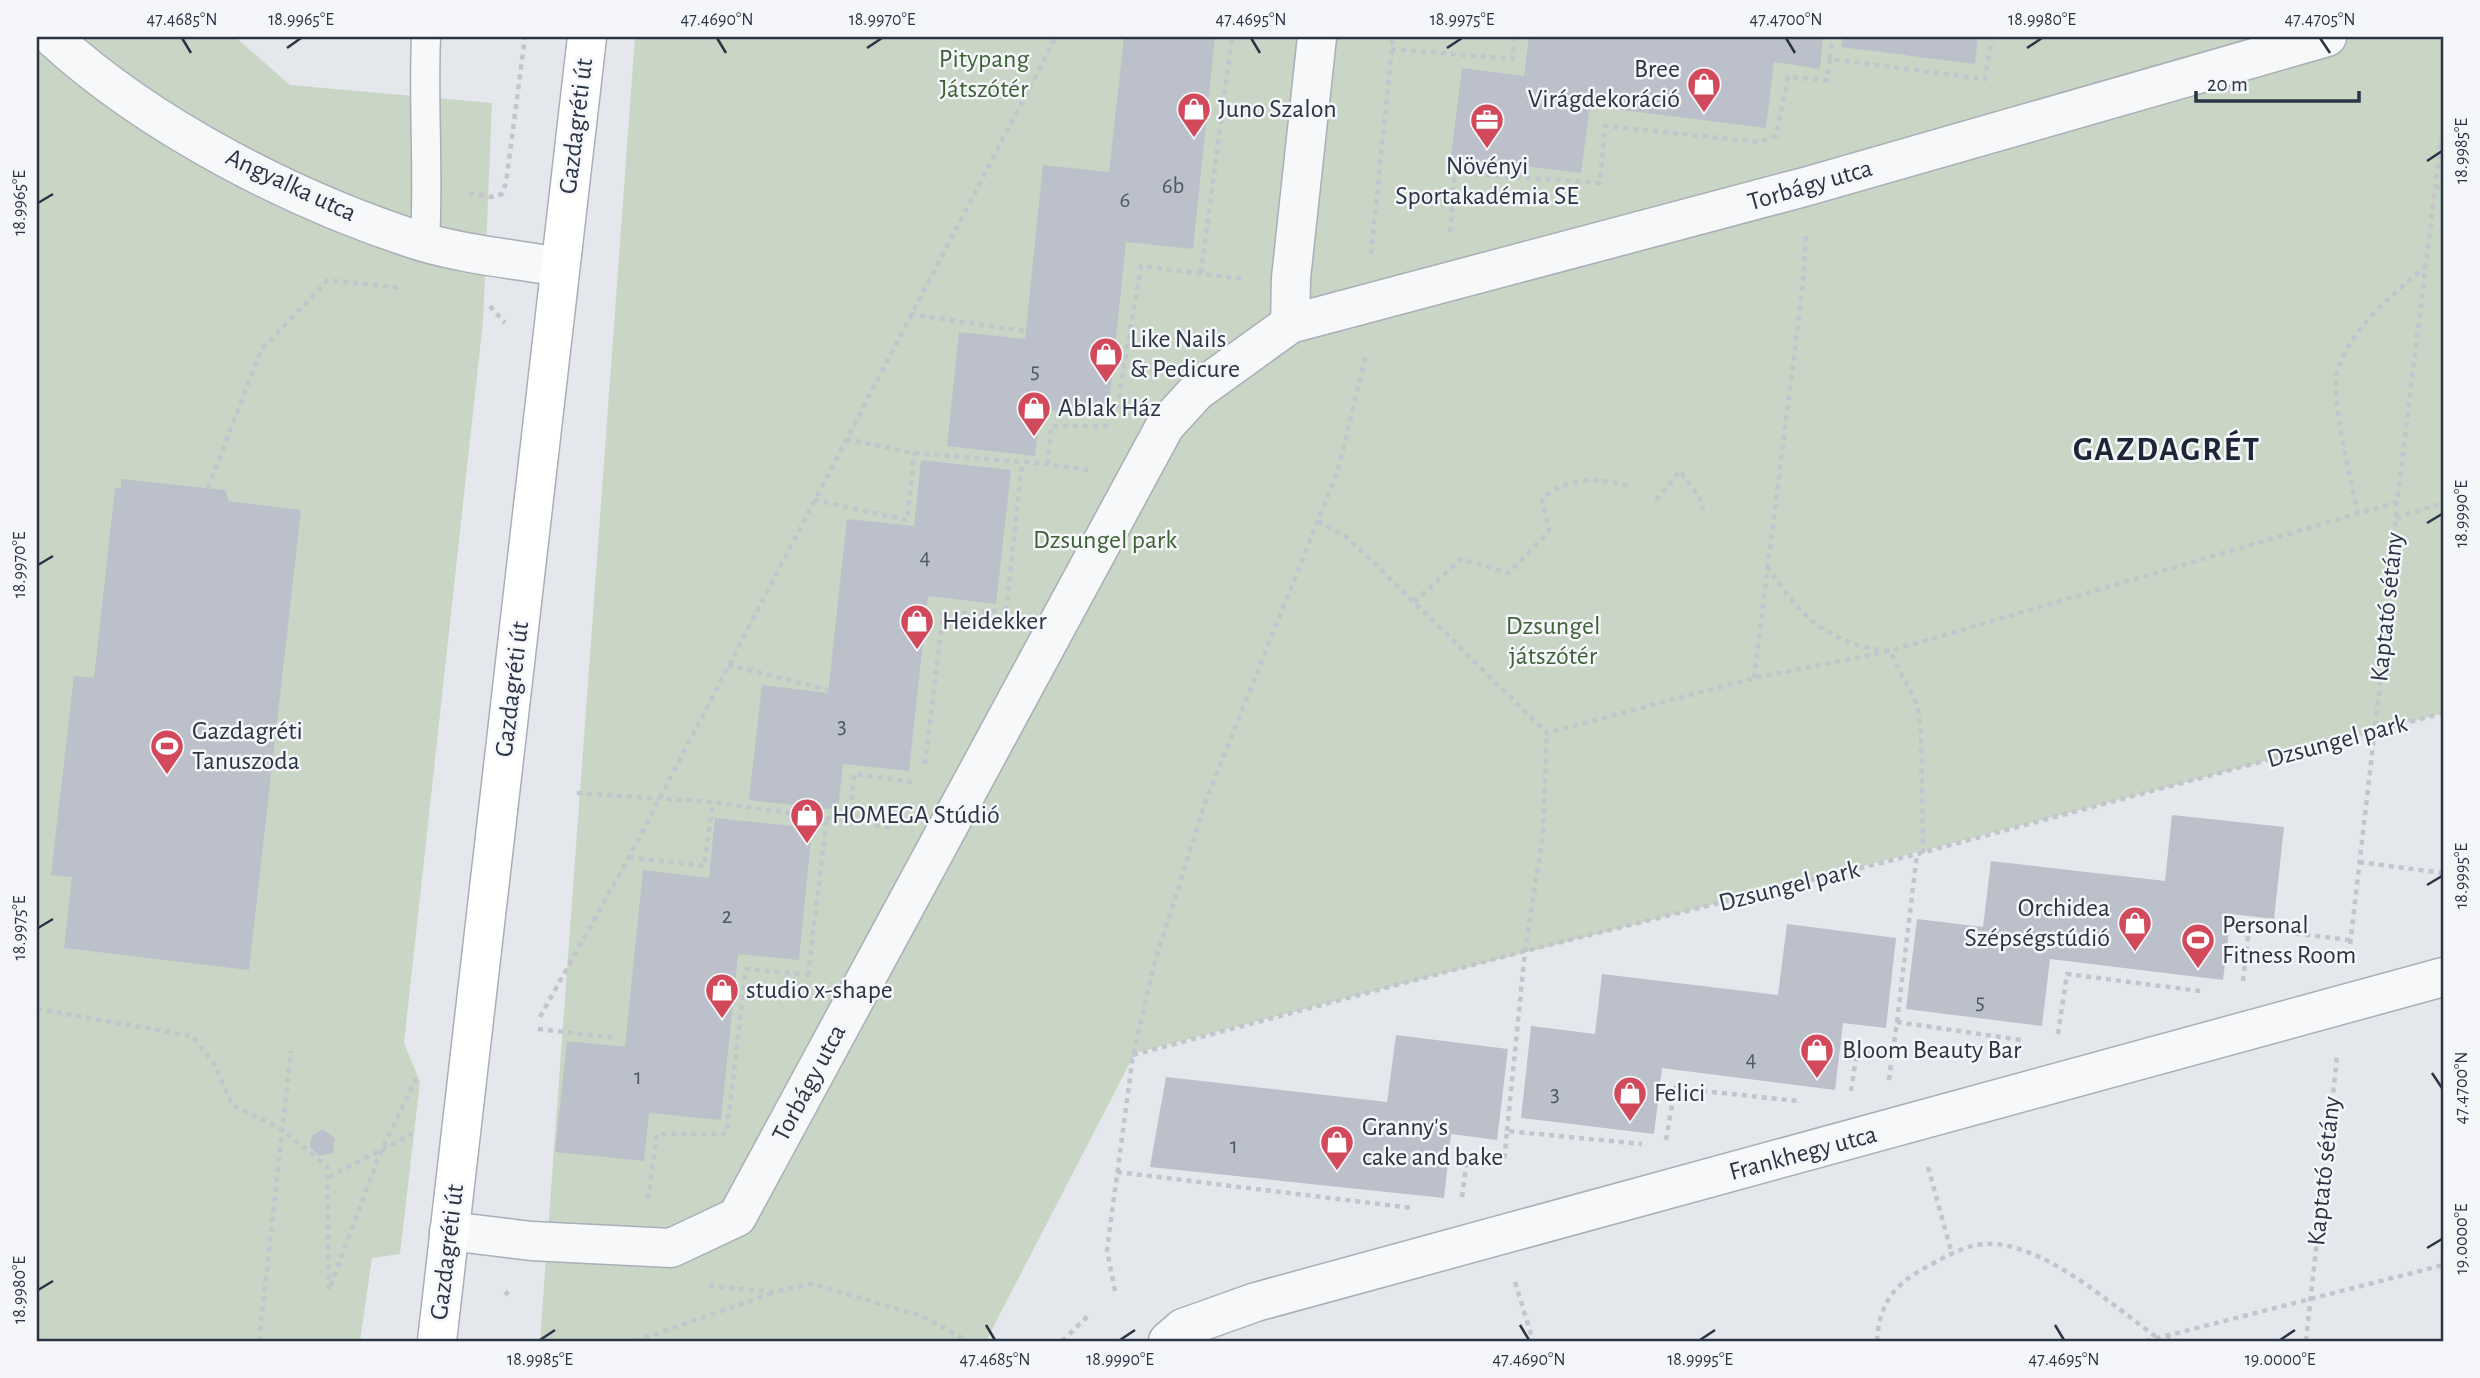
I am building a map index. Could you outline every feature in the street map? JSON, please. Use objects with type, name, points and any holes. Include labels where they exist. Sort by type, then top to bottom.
[{"type":"street","name":"Angyalka utca","points":[[52,37],[76,59],[146,110],[229,158],[306,196],[425,242],[560,267]]},
{"type":"street","name":"Gazdagréti út","points":[[437,1341],[587,37]]},
{"type":"street","points":[[1290,324],[1291,281],[1317,37]]},
{"type":"street","name":"Torbágy utca","points":[[449,1231],[531,1241],[671,1248],[737,1217],[1165,426],[1198,391],[1290,324],[1808,186],[2327,37]]},
{"type":"street","name":"Frankhegy utca","points":[[1168,1341],[1183,1328],[1214,1314],[2443,977]]},
{"type":"lane","points":[[425,242],[428,186],[423,96],[426,37]]},
{"type":"path","points":[[428,186],[491,197],[502,194],[506,183],[525,37]]},
{"type":"path","points":[[540,1017],[629,857],[1056,37]]},
{"type":"path","points":[[1201,273],[1231,37]]},
{"type":"path","points":[[1115,1292],[1107,1250],[1133,1055],[1154,965],[1205,803],[1338,470],[1366,359],[1367,303],[1393,37]]},
{"type":"path","points":[[1391,48],[1513,59],[1514,37]]},
{"type":"path","points":[[1450,282],[1449,242],[1455,173],[1600,183],[1605,126],[1759,142],[1776,136],[1788,77],[1827,80],[1832,37]]},
{"type":"path","points":[[1830,59],[1985,79],[1992,37]]},
{"type":"path","name":"Kaptató sétány","points":[[2306,1341],[2382,667],[2397,502],[2443,124]]},
{"type":"path","points":[[1754,678],[1803,283],[1808,186]]},
{"type":"path","points":[[2435,187],[2443,189]]},
{"type":"path","points":[[1116,413],[1141,266],[1255,280]]},
{"type":"path","points":[[2358,514],[2337,398],[2337,371],[2348,347],[2379,306],[2426,266]]},
{"type":"path","points":[[208,488],[261,349],[328,280],[404,288]]},
{"type":"path","points":[[482,300],[497,312],[510,336]]},
{"type":"path","points":[[910,314],[1025,331]]},
{"type":"path","points":[[1048,464],[1051,426],[1119,427]]},
{"type":"path","points":[[846,439],[914,453],[1048,464],[1093,471]]},
{"type":"path","points":[[814,500],[907,520],[914,453]]},
{"type":"path","points":[[1006,611],[1022,463]]},
{"type":"path","points":[[1656,500],[1680,471],[1700,498],[1703,510]]},
{"type":"path","points":[[1414,602],[1461,559],[1509,573],[1549,531],[1542,499],[1549,493],[1575,482],[1605,479],[1631,486]]},
{"type":"path","points":[[1547,733],[1754,678],[1890,651],[2397,502]]},
{"type":"path","points":[[2396,518],[2443,503]]},
{"type":"path","points":[[1318,522],[1345,536],[1547,733],[1543,834],[1525,951],[1504,1163],[1467,1160],[1461,1200]]},
{"type":"path","points":[[1767,566],[1784,594],[1812,621],[1860,649],[1890,651]]},
{"type":"path","points":[[924,771],[943,614],[1023,610]]},
{"type":"path","points":[[1890,651],[1917,705],[1921,731],[1923,853]]},
{"type":"path","points":[[728,665],[829,690]]},
{"type":"path","name":"Dzsungel park","points":[[1133,1055],[1525,951],[1917,855],[2443,713]]},
{"type":"path","points":[[850,820],[853,775],[923,784]]},
{"type":"path","points":[[577,793],[713,802],[902,829]]},
{"type":"path","points":[[629,857],[704,866],[713,802]]},
{"type":"path","points":[[808,975],[827,817]]},
{"type":"path","points":[[1851,1093],[1857,1052],[1892,1057],[1917,855]]},
{"type":"path","points":[[2359,862],[2443,873]]},
{"type":"path","points":[[2243,983],[2249,928],[2350,940]]},
{"type":"path","points":[[725,1148],[746,969],[825,976]]},
{"type":"path","points":[[2056,1045],[2067,974],[2201,992]]},
{"type":"path","points":[[37,1009],[192,1037],[215,1065],[232,1105],[280,1128],[327,1166],[329,1290],[382,1150],[419,1073]]},
{"type":"path","points":[[1896,1022],[2030,1041]]},
{"type":"path","points":[[538,1029],[616,1038]]},
{"type":"path","points":[[259,1341],[280,1128],[291,1051]]},
{"type":"path","points":[[1665,1147],[1675,1088],[1809,1103]]},
{"type":"path","points":[[1916,1122],[1952,1254]]},
{"type":"path","points":[[1507,1131],[1652,1145]]},
{"type":"path","points":[[328,1177],[415,1132]]},
{"type":"path","points":[[646,1212],[657,1134],[727,1134]]},
{"type":"path","points":[[1117,1172],[1418,1209]]},
{"type":"path","points":[[1877,1341],[1878,1324],[1885,1300],[1902,1281],[1952,1254],[1976,1245],[2006,1244],[2035,1253],[2158,1338]]},
{"type":"path","points":[[2146,1341],[2443,1265]]},
{"type":"path","points":[[813,1284],[922,1316],[968,1341]]},
{"type":"path","points":[[635,1341],[774,1292]]},
{"type":"path","points":[[1524,1312],[1533,1341]]},
{"type":"path","points":[[1062,1341],[1088,1316]]},
{"type":"path","points":[[2166,1335],[2177,1341]]},
{"type":"green space","points":[[37,37],[235,37],[290,85],[492,103],[483,321],[404,1043],[420,1082],[400,1254],[372,1258],[360,1341],[37,1341]]},
{"type":"green space","name":"Dzsungel park","points":[[635,37],[2443,37],[2443,713],[1953,843],[1135,1053],[986,1341],[540,1341]]},
{"type":"building","points":[[1124,37],[1215,37],[1193,249],[1126,242],[1108,416],[1040,409],[1035,456],[947,446],[959,332],[1025,339],[1043,165],[1109,172]]},
{"type":"building","points":[[1529,37],[1823,37],[1820,69],[1774,62],[1766,128],[1590,106],[1581,173],[1451,157],[1462,68],[1524,76]]},
{"type":"building","points":[[1843,37],[1978,37],[1975,64],[1841,47]]},
{"type":"building","points":[[921,460],[1011,470],[996,604],[928,596],[909,771],[843,764],[838,810],[749,800],[762,685],[828,693],[847,519],[914,526]]},
{"type":"building","name":"Gazdagréti Tanuszoda","points":[[121,479],[225,490],[229,501],[301,510],[249,970],[64,948],[72,877],[51,875],[74,676],[94,678],[115,488],[121,488]]},
{"type":"building","points":[[2172,815],[2284,827],[2274,919],[2231,914],[2223,980],[2050,959],[2042,1026],[1906,1009],[1917,919],[1983,927],[1991,861],[2165,881]]},
{"type":"building","points":[[715,818],[812,828],[799,960],[738,954],[721,1120],[649,1113],[644,1161],[555,1152],[567,1041],[625,1047],[643,870],[709,878]]},
{"type":"building","points":[[1787,924],[1896,938],[1886,1028],[1843,1023],[1835,1090],[1662,1068],[1654,1134],[1521,1118],[1531,1026],[1595,1034],[1602,974],[1778,995]]},
{"type":"building","points":[[1396,1035],[1508,1049],[1497,1140],[1451,1134],[1444,1198],[1150,1167],[1166,1077],[1387,1102]]},
{"type":"building","points":[[323,1129],[335,1138],[333,1153],[319,1156],[310,1147],[312,1136]]},
{"type":"place","name":"Bree Virágdekoráció","points":[[1704,114]]},
{"type":"place","name":"Juno Szalon","points":[[1194,139]]},
{"type":"place","name":"Növényi Sportakadémia SE","points":[[1487,150]]},
{"type":"place","name":"Like Nails & Pedicure","points":[[1106,384]]},
{"type":"place","name":"Ablak Ház","points":[[1034,438]]},
{"type":"place","name":"Heidekker","points":[[917,651]]},
{"type":"place","name":"Gazdagréti Tanuszoda","points":[[167,776]]},
{"type":"place","name":"HOMEGA Stúdió","points":[[807,845]]},
{"type":"place","name":"Orchidea Szépségstúdió","points":[[2135,953]]},
{"type":"place","name":"Personal Fitness Room","points":[[2198,970]]},
{"type":"place","name":"studio x-shape","points":[[722,1020]]},
{"type":"place","name":"Bloom Beauty Bar","points":[[1817,1080]]},
{"type":"place","name":"Felici","points":[[1630,1123]]},
{"type":"place","name":"Granny's cake and bake","points":[[1337,1172]]},
{"type":"district","name":"GAZDAGRÉT","points":[[2167,450]]},
{"type":"park label","name":"Pitypang Játszótér","points":[[984,74]]},
{"type":"park label","name":"Dzsungel játszótér","points":[[1553,641]]}]
